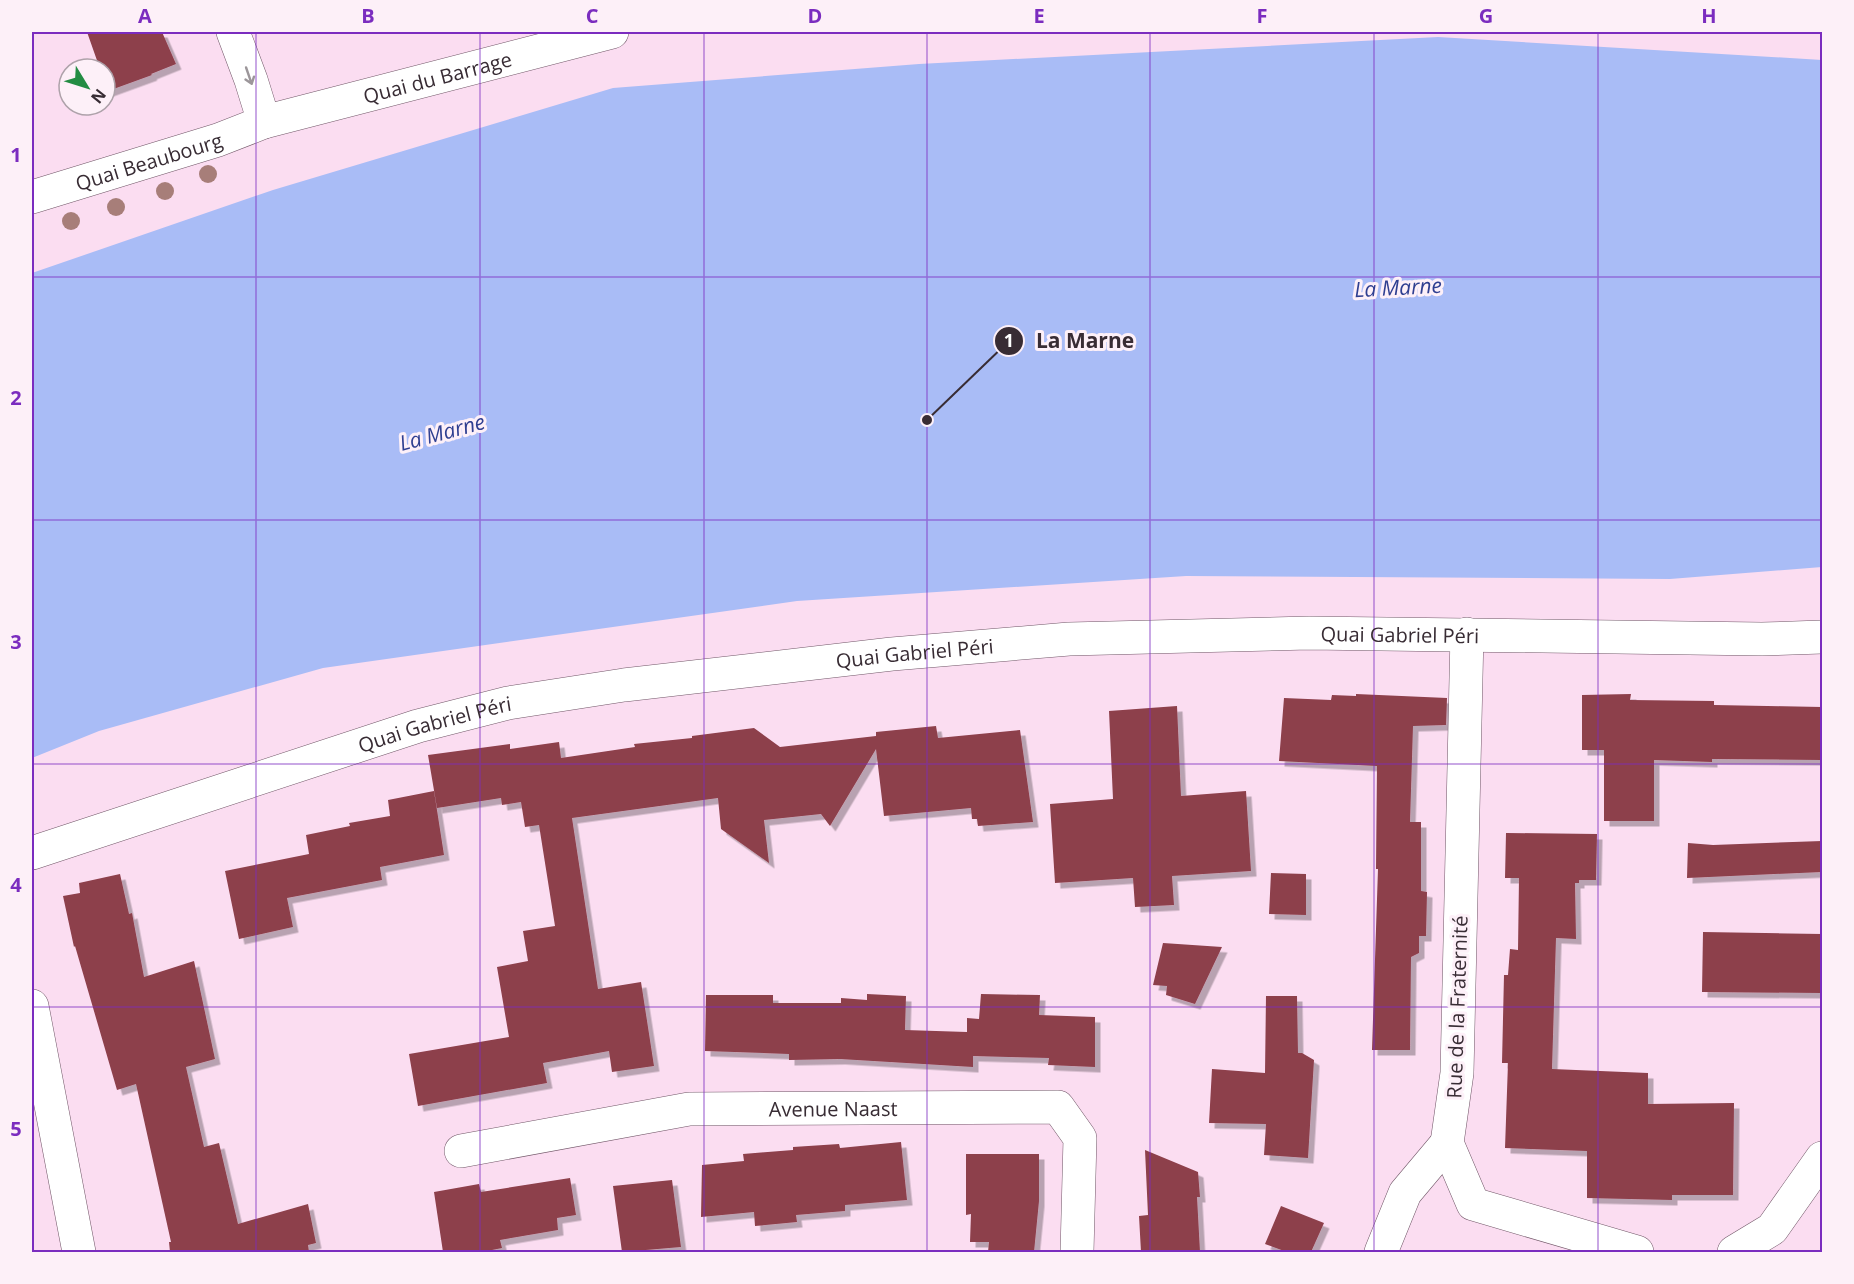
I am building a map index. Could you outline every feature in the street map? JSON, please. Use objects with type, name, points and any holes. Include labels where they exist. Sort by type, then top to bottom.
[{"type":"street","points":[[233,32],[264,122]]},
{"type":"street","name":"Quai du Barrage","points":[[264,122],[612,32]]},
{"type":"street","name":"Quai Beaubourg","points":[[32,197],[218,140],[264,122]]},
{"type":"street","name":"Quai Gabriel Péri","points":[[32,853],[418,726],[520,701],[830,660],[1069,639],[1309,633],[1762,639],[1822,637]]},
{"type":"street","name":"Rue de la Fraternité","points":[[1467,634],[1457,1073],[1448,1143],[1473,1204],[1637,1252]]},
{"type":"street","points":[[32,1006],[79,1252]]},
{"type":"street","name":"Avenue Naast","points":[[461,1151],[689,1109],[1058,1107],[1080,1138],[1077,1252]]},
{"type":"street","points":[[1380,1252],[1405,1193],[1448,1143]]},
{"type":"street","points":[[1734,1252],[1778,1241],[1822,1158]]},
{"type":"water","name":"La Marne","points":[[1438,37],[1822,60],[1822,567],[1670,579],[1186,576],[797,601],[323,668],[99,731],[32,758],[32,273],[273,190],[613,88],[919,64]]},
{"type":"building","points":[[87,32],[162,32],[176,64],[117,88],[117,57],[96,57]]},
{"type":"building","points":[[1356,694],[1447,698],[1446,725],[1413,726],[1410,822],[1421,822],[1421,891],[1427,892],[1426,936],[1419,936],[1419,953],[1411,957],[1410,1050],[1372,1050],[1378,869],[1376,869],[1377,766],[1279,761],[1284,698],[1331,700],[1332,695],[1356,696]]},
{"type":"building","points":[[1631,694],[1630,700],[1714,701],[1714,705],[1822,707],[1822,760],[1712,759],[1712,762],[1654,760],[1654,821],[1604,821],[1604,750],[1582,750],[1582,695]]},
{"type":"building","points":[[1177,706],[1181,796],[1246,791],[1251,871],[1172,876],[1174,905],[1135,907],[1133,878],[1055,883],[1050,804],[1113,799],[1109,711]]},
{"type":"building","points":[[936,726],[938,738],[1020,730],[1033,822],[978,826],[977,819],[972,819],[971,808],[884,816],[876,749],[830,826],[821,814],[764,820],[769,863],[721,829],[718,798],[572,818],[598,989],[641,982],[654,1066],[612,1072],[609,1051],[543,1063],[547,1083],[418,1106],[409,1054],[509,1037],[497,967],[528,961],[523,931],[555,926],[539,825],[525,827],[521,802],[502,805],[501,798],[437,808],[428,755],[510,744],[510,749],[559,742],[561,758],[635,747],[634,744],[754,728],[780,747],[876,736],[876,732]]},
{"type":"building","points":[[434,791],[444,855],[380,867],[382,880],[287,898],[293,927],[239,939],[225,871],[309,854],[306,835],[350,826],[349,823],[390,816],[388,800]]},
{"type":"building","points":[[1506,833],[1597,834],[1596,880],[1579,880],[1579,883],[1575,883],[1576,939],[1556,938],[1552,1069],[1648,1073],[1648,1104],[1734,1103],[1733,1195],[1672,1195],[1672,1200],[1587,1198],[1587,1151],[1505,1148],[1508,1063],[1502,1063],[1504,975],[1508,975],[1510,949],[1518,950],[1519,878],[1505,878]]},
{"type":"building","points":[[1822,841],[1822,872],[1687,878],[1688,843],[1713,845]]},
{"type":"building","points":[[1271,873],[1306,874],[1306,915],[1269,914]]},
{"type":"building","points":[[120,874],[129,914],[132,913],[144,977],[194,961],[215,1059],[186,1067],[204,1147],[219,1143],[238,1224],[308,1204],[316,1243],[308,1245],[309,1252],[170,1252],[169,1242],[171,1242],[136,1084],[117,1090],[74,947],[63,896],[80,893],[79,883]]},
{"type":"building","points":[[1703,932],[1822,934],[1822,993],[1702,992]]},
{"type":"building","points":[[1163,943],[1222,947],[1195,1004],[1166,995],[1167,986],[1153,985]]},
{"type":"building","points":[[867,994],[906,996],[905,1030],[967,1032],[967,1018],[979,1019],[981,994],[1040,995],[1039,1015],[1095,1017],[1095,1067],[1048,1065],[1049,1058],[973,1056],[973,1067],[840,1059],[789,1060],[789,1054],[705,1051],[706,995],[773,995],[773,1003],[841,1003],[841,998],[867,1000]]},
{"type":"building","points":[[1266,996],[1297,996],[1298,1053],[1314,1060],[1308,1158],[1264,1155],[1266,1124],[1209,1123],[1212,1069],[1265,1073]]},
{"type":"building","points":[[901,1142],[907,1200],[845,1205],[845,1211],[796,1215],[797,1222],[755,1226],[754,1212],[701,1217],[702,1165],[744,1161],[743,1154],[793,1150],[793,1147],[839,1144],[840,1148]]},
{"type":"building","points":[[1145,1150],[1198,1172],[1200,1252],[1141,1252],[1139,1216],[1148,1215]]},
{"type":"building","points":[[966,1154],[1039,1154],[1039,1201],[1034,1252],[988,1252],[989,1242],[970,1242],[971,1214],[966,1215]]},
{"type":"building","points":[[570,1178],[576,1215],[557,1218],[558,1230],[500,1240],[502,1248],[482,1252],[443,1252],[434,1192],[479,1184],[481,1192]]},
{"type":"building","points":[[672,1180],[681,1247],[622,1252],[613,1186]]},
{"type":"building","points":[[1281,1206],[1324,1223],[1311,1252],[1287,1252],[1265,1244]]},
{"type":"place","name":"La Marne","points":[[927,420]]}]
